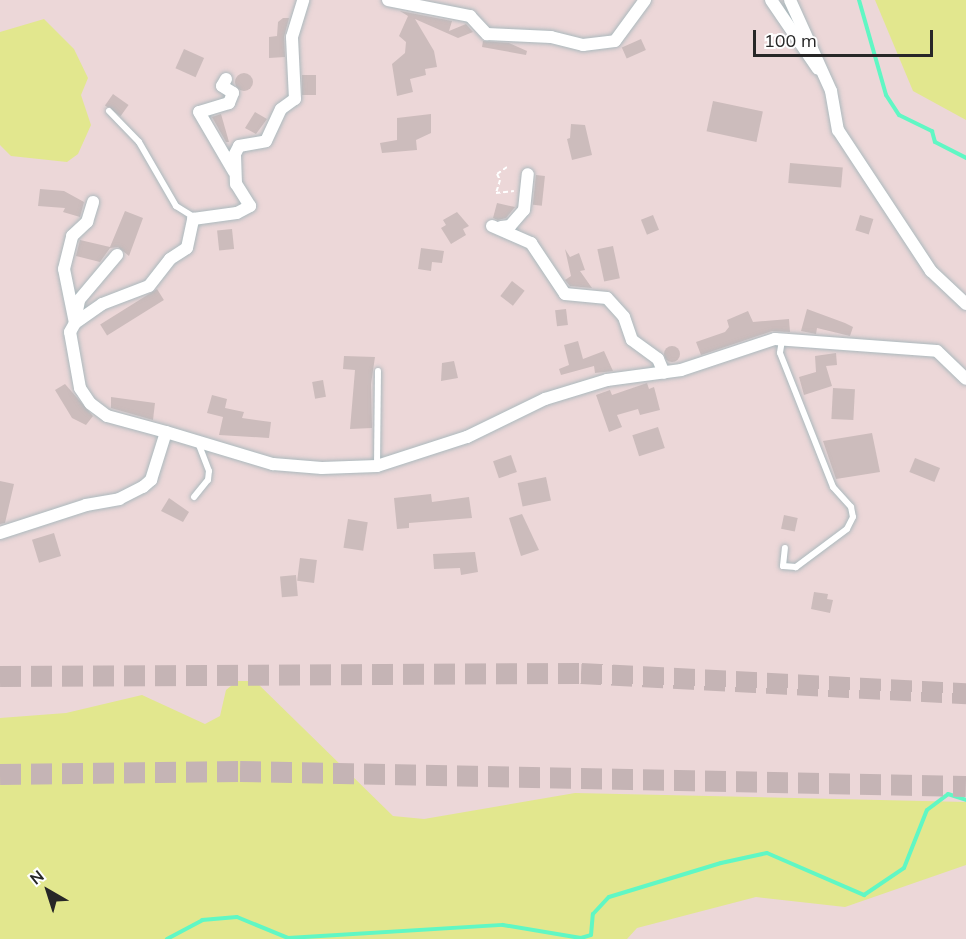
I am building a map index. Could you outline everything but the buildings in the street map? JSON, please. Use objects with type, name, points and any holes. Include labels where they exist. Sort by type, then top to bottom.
[{"type":"street","points":[[235,173],[239,146],[266,141],[280,109],[295,99],[292,37],[303,0]]},
{"type":"street","points":[[388,0],[470,16],[487,34],[551,37],[583,45],[615,41],[645,0]]},
{"type":"street","points":[[771,0],[826,80]]},
{"type":"street","points":[[790,0],[817,55],[826,80],[838,130],[939,282],[966,304]]},
{"type":"street","points":[[75,323],[102,304],[149,286],[170,260],[188,249],[190,223],[237,213],[250,206],[240,194],[235,173],[199,112],[229,103],[233,93],[222,86],[226,79]]},
{"type":"street","points":[[528,174],[519,218],[497,227],[531,243],[565,294],[607,298],[624,316],[632,340],[658,359],[664,373]]},
{"type":"street","points":[[75,323],[64,269],[72,236],[87,222],[93,202]]},
{"type":"street","points":[[117,255],[79,300],[70,338],[85,398],[107,416],[273,464],[322,468],[377,466],[466,437],[546,399],[606,380],[664,373],[765,340],[783,339],[937,351],[966,379]]},
{"type":"street","points":[[0,533],[86,505],[119,499],[143,488],[151,480],[166,432]]},
{"type":"lane","points":[[109,111],[139,142],[176,206],[198,220]]},
{"type":"lane","points":[[783,339],[780,352],[833,487],[851,507],[853,517],[847,529],[796,567],[783,566],[785,548]]},
{"type":"lane","points":[[377,466],[378,370]]},
{"type":"lane","points":[[194,497],[208,480],[209,471],[203,450],[195,441]]},
{"type":"path","points":[[507,167],[497,174],[500,180],[496,193],[524,192]]},
{"type":"green space","points":[[875,0],[966,0],[966,120],[913,91]]},
{"type":"green space","points":[[44,19],[74,49],[88,78],[81,95],[91,125],[78,154],[67,162],[11,156],[0,145],[0,32]]},
{"type":"green space","points":[[237,681],[255,681],[393,816],[424,819],[575,793],[966,802],[966,865],[845,907],[756,897],[637,928],[627,939],[0,939],[0,718],[66,713],[142,695],[205,724],[220,716],[226,690]]},
{"type":"waterway","points":[[859,0],[886,95],[899,115],[932,131],[935,142],[966,158]]},
{"type":"waterway","points":[[167,939],[202,920],[237,917],[288,938],[503,925],[581,938],[591,935],[593,914],[609,897],[721,863],[767,853],[864,895],[904,868],[927,810],[948,794],[966,800]]},
{"type":"tunnel","points":[[0,676],[581,673],[966,693]]},
{"type":"tunnel","points":[[0,774],[240,771],[966,786]]}]
